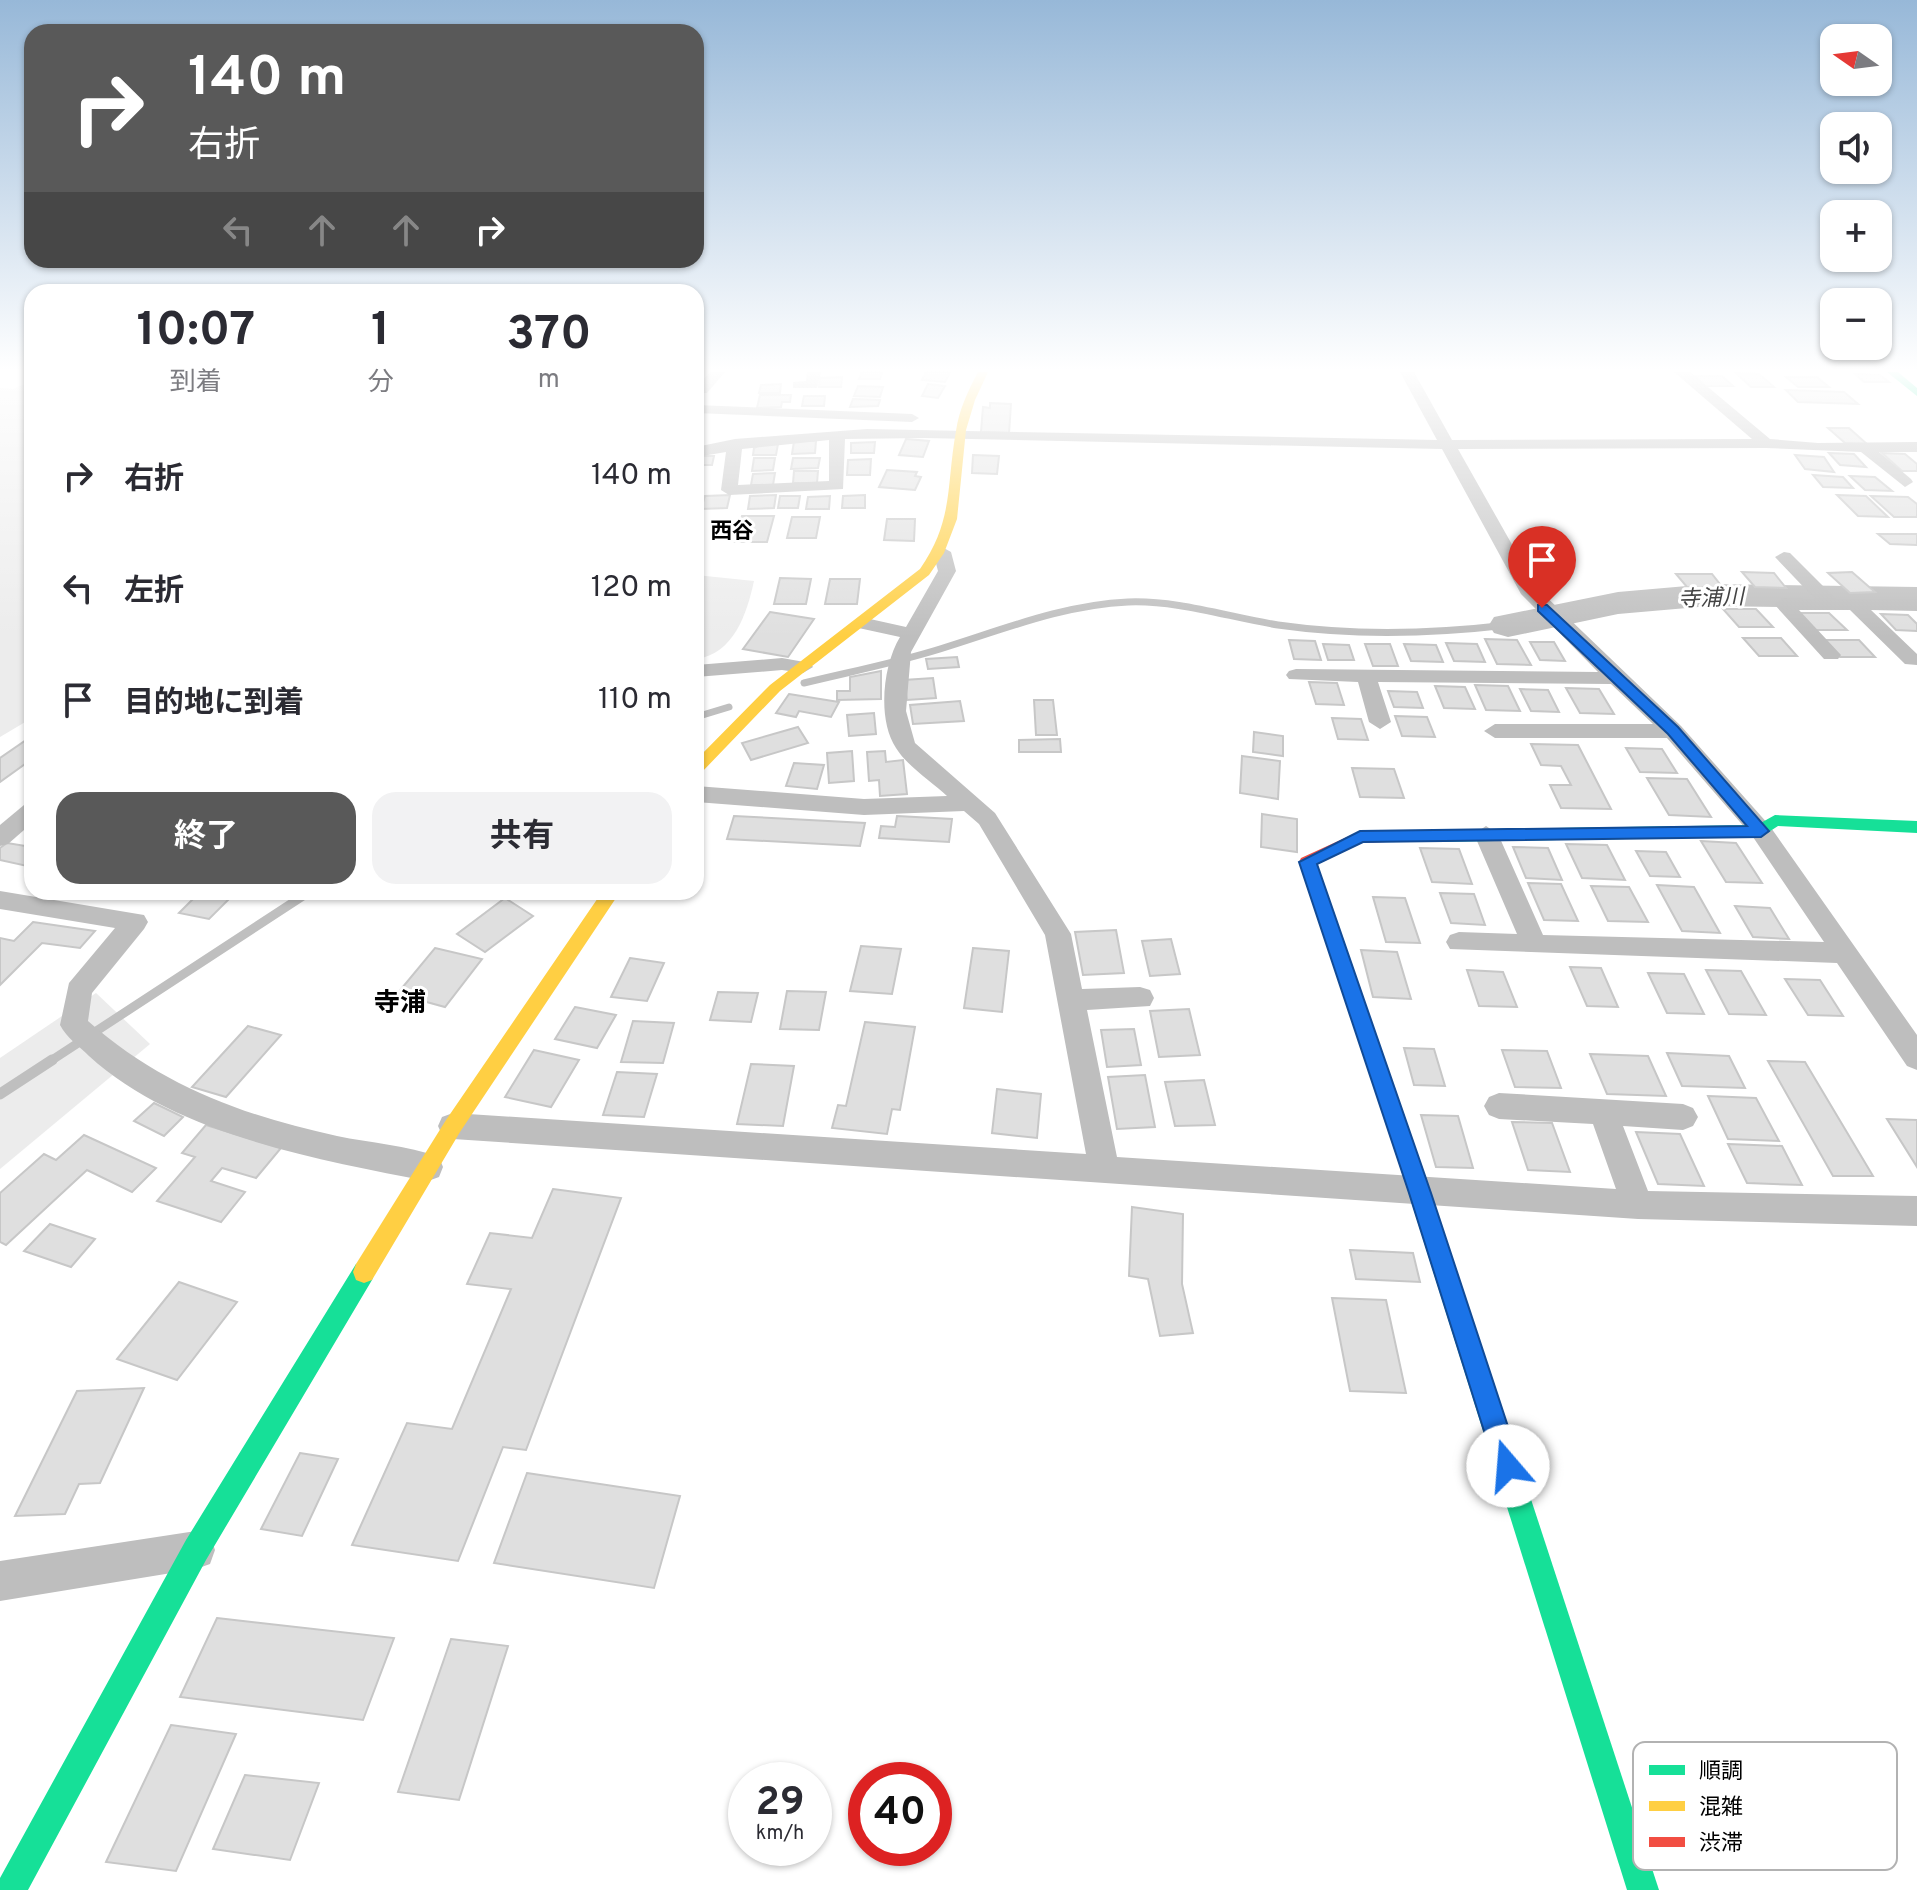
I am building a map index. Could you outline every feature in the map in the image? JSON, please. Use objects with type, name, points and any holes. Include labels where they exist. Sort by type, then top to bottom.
[{"type":"main road","points":[[704,760],[736,724],[803,667],[925,572],[942,552],[951,534],[959,460]]},
{"type":"main road","points":[[1633,1859],[1420,1193],[1307,862],[1360,837],[1761,831],[1775,820],[1917,827]]},
{"type":"main road","points":[[11,1890],[196,1550],[453,1126],[606,900]]},
{"type":"main road","points":[[1637,1870],[1643,1890]]},
{"type":"street","points":[[733,460],[729,490],[837,486],[837,460]]},
{"type":"street","points":[[1454,460],[1528,590],[1550,616],[1673,731],[1761,831],[1917,1058]]},
{"type":"street","points":[[1879,460],[1905,482]]},
{"type":"street","points":[[942,552],[947,571],[900,658],[895,711],[905,746],[987,819],[1058,934],[1105,1171]]},
{"type":"street","points":[[1784,557],[1831,604]]},
{"type":"street","points":[[1831,655],[1783,604],[1917,605]]},
{"type":"street","points":[[1854,604],[1912,660]]},
{"type":"street","points":[[861,623],[911,634]]},
{"type":"street","points":[[704,670],[782,664],[803,667]]},
{"type":"street","points":[[1296,675],[1617,678]]},
{"type":"street","points":[[1366,675],[1380,722]]},
{"type":"street","points":[[1495,731],[1673,731]]},
{"type":"street","points":[[704,795],[864,807],[969,803]]},
{"type":"street","points":[[0,838],[24,817]]},
{"type":"street","points":[[1486,834],[1534,944]]},
{"type":"street","points":[[0,900],[135,922],[79,990],[84,1036],[156,1087],[217,1113],[327,1149],[428,1167]]},
{"type":"street","points":[[1459,942],[1844,953]]},
{"type":"street","points":[[1072,1000],[1140,998]]},
{"type":"street","points":[[1499,1106],[1683,1117]]},
{"type":"street","points":[[1603,1112],[1638,1205]]},
{"type":"street","points":[[453,1126],[1420,1193],[1638,1205],[1917,1211]]},
{"type":"street","points":[[0,1581],[196,1550]]},
{"type":"shaded area","points":[[0,460],[24,460],[24,723],[0,737]]},
{"type":"shaded area","points":[[704,576],[754,581],[737,630],[729,641],[704,657]]},
{"type":"shaded area","points":[[96,993],[150,1044],[0,1169],[0,1058]]},
{"type":"building","points":[[704,460],[713,460],[712,465],[704,465]]},
{"type":"building","points":[[754,460],[775,460],[773,470],[752,471]]},
{"type":"building","points":[[793,460],[820,460],[818,468],[791,469]]},
{"type":"building","points":[[848,460],[871,460],[870,475],[847,475]]},
{"type":"building","points":[[973,460],[999,460],[997,474],[972,473]]},
{"type":"building","points":[[1799,460],[1826,460],[1834,472],[1805,469]]},
{"type":"building","points":[[1836,460],[1860,460],[1866,467],[1840,465]]},
{"type":"building","points":[[1890,460],[1912,460],[1917,464],[1917,471],[1902,471]]},
{"type":"building","points":[[887,470],[917,472],[915,476],[921,477],[915,490],[879,487]]},
{"type":"building","points":[[794,471],[818,471],[817,483],[793,483]]},
{"type":"building","points":[[775,473],[773,485],[751,485],[753,474]]},
{"type":"building","points":[[1813,475],[1843,477],[1853,488],[1823,487]]},
{"type":"building","points":[[1850,476],[1875,477],[1892,491],[1865,490]]},
{"type":"building","points":[[730,495],[727,508],[704,509],[705,496]]},
{"type":"building","points":[[776,495],[774,508],[748,509],[750,496]]},
{"type":"building","points":[[865,495],[865,508],[842,508],[843,496]]},
{"type":"building","points":[[1837,495],[1866,496],[1888,517],[1858,516]]},
{"type":"building","points":[[780,496],[800,496],[798,508],[778,508]]},
{"type":"building","points":[[830,496],[829,509],[806,509],[808,497]]},
{"type":"building","points":[[1871,496],[1908,497],[1917,504],[1917,517],[1894,517]]},
{"type":"building","points":[[742,516],[774,516],[767,542],[735,542]]},
{"type":"building","points":[[792,517],[820,517],[816,538],[787,538]]},
{"type":"building","points":[[887,519],[915,519],[914,541],[884,540]]},
{"type":"building","points":[[1878,534],[1917,534],[1917,545],[1890,544]]},
{"type":"building","points":[[1742,572],[1774,573],[1786,588],[1755,587]]},
{"type":"building","points":[[1852,572],[1875,592],[1850,593],[1828,573]]},
{"type":"building","points":[[1676,574],[1712,574],[1723,588],[1687,587]]},
{"type":"building","points":[[780,578],[811,579],[806,604],[774,604]]},
{"type":"building","points":[[830,579],[860,579],[857,604],[825,604]]},
{"type":"building","points":[[1723,609],[1756,609],[1773,627],[1739,627]]},
{"type":"building","points":[[770,612],[814,619],[788,657],[743,649]]},
{"type":"building","points":[[1799,613],[1829,613],[1847,630],[1815,630]]},
{"type":"building","points":[[1881,614],[1908,615],[1917,624],[1917,631],[1896,630]]},
{"type":"building","points":[[1743,638],[1781,638],[1797,656],[1759,656]]},
{"type":"building","points":[[1485,639],[1517,640],[1531,665],[1497,664]]},
{"type":"building","points":[[1289,640],[1315,641],[1321,660],[1294,659]]},
{"type":"building","points":[[1825,640],[1859,640],[1875,657],[1840,657]]},
{"type":"building","points":[[1530,642],[1554,642],[1565,661],[1540,660]]},
{"type":"building","points":[[1446,643],[1477,644],[1485,662],[1454,661]]},
{"type":"building","points":[[1323,644],[1349,645],[1354,660],[1328,660]]},
{"type":"building","points":[[1365,644],[1390,644],[1398,666],[1373,666]]},
{"type":"building","points":[[1404,644],[1436,645],[1443,662],[1411,661]]},
{"type":"building","points":[[957,657],[959,667],[928,669],[926,659]]},
{"type":"building","points":[[881,671],[881,699],[837,700],[837,691],[850,691],[850,677]]},
{"type":"building","points":[[933,678],[936,698],[907,700],[904,680]]},
{"type":"building","points":[[1309,682],[1337,683],[1344,705],[1316,704]]},
{"type":"building","points":[[1475,685],[1508,686],[1520,711],[1486,710]]},
{"type":"building","points":[[1435,686],[1465,687],[1475,709],[1444,708]]},
{"type":"building","points":[[1566,688],[1599,689],[1614,714],[1580,713]]},
{"type":"building","points":[[1520,689],[1548,690],[1559,712],[1531,711]]},
{"type":"building","points":[[1388,691],[1417,692],[1423,708],[1394,707]]},
{"type":"building","points":[[789,694],[839,702],[831,717],[799,711],[796,717],[776,713]]},
{"type":"building","points":[[1034,700],[1053,700],[1057,735],[1036,735]]},
{"type":"building","points":[[960,701],[964,721],[913,724],[910,705]]},
{"type":"building","points":[[874,713],[876,734],[849,736],[847,715]]},
{"type":"building","points":[[1395,716],[1427,717],[1435,737],[1402,736]]},
{"type":"building","points":[[1332,718],[1361,719],[1368,740],[1338,739]]},
{"type":"building","points":[[798,727],[808,743],[751,760],[742,743]]},
{"type":"building","points":[[1254,732],[1283,736],[1283,756],[1253,752]]},
{"type":"building","points":[[1060,739],[1061,752],[1019,752],[1019,740]]},
{"type":"building","points":[[24,742],[24,765],[0,782],[0,758]]},
{"type":"building","points":[[1531,744],[1578,745],[1611,809],[1561,808],[1550,785],[1571,785],[1561,766],[1541,765]]},
{"type":"building","points":[[1626,748],[1662,749],[1677,773],[1640,772]]},
{"type":"building","points":[[852,751],[854,781],[829,783],[827,753]]},
{"type":"building","points":[[885,751],[886,762],[903,760],[907,794],[880,796],[879,780],[869,781],[867,752]]},
{"type":"building","points":[[1242,756],[1280,761],[1278,799],[1240,793]]},
{"type":"building","points":[[794,763],[824,765],[817,789],[786,786]]},
{"type":"building","points":[[1352,768],[1394,769],[1404,798],[1360,797]]},
{"type":"building","points":[[1647,778],[1687,779],[1711,817],[1669,815]]},
{"type":"building","points":[[1262,814],[1297,819],[1297,852],[1261,847]]},
{"type":"building","points":[[734,816],[865,823],[860,846],[727,839]]},
{"type":"building","points":[[897,816],[952,819],[949,842],[879,838],[881,826],[895,827]]},
{"type":"building","points":[[1701,841],[1736,843],[1762,883],[1726,882]]},
{"type":"building","points":[[7,843],[24,846],[24,865],[0,860],[0,848]]},
{"type":"building","points":[[1566,844],[1607,845],[1625,880],[1582,878]]},
{"type":"building","points":[[1513,847],[1548,848],[1562,880],[1526,878]]},
{"type":"building","points":[[1420,848],[1459,849],[1472,884],[1432,882]]},
{"type":"building","points":[[1636,851],[1666,852],[1680,877],[1650,876]]},
{"type":"building","points":[[1528,883],[1561,884],[1578,921],[1544,920]]},
{"type":"building","points":[[1657,885],[1694,887],[1720,933],[1682,931]]},
{"type":"building","points":[[1591,886],[1629,887],[1648,922],[1608,921]]},
{"type":"building","points":[[1440,893],[1474,894],[1485,925],[1451,923]]},
{"type":"building","points":[[1373,897],[1405,898],[1420,943],[1386,942]]},
{"type":"building","points":[[192,900],[228,900],[209,919],[179,913]]},
{"type":"building","points":[[502,900],[508,900],[533,916],[485,952],[457,934]]},
{"type":"building","points":[[1735,906],[1770,908],[1789,939],[1753,937]]},
{"type":"building","points":[[33,922],[95,931],[80,948],[42,943],[0,985],[0,938],[14,941]]},
{"type":"building","points":[[1116,930],[1124,973],[1083,975],[1075,932]]},
{"type":"building","points":[[1171,939],[1180,974],[1150,976],[1142,941]]},
{"type":"building","points":[[861,946],[901,949],[892,994],[850,991]]},
{"type":"building","points":[[435,948],[482,959],[445,1007],[397,994]]},
{"type":"building","points":[[973,948],[1009,951],[1002,1012],[964,1008]]},
{"type":"building","points":[[1361,950],[1397,952],[1411,999],[1373,997]]},
{"type":"building","points":[[630,958],[664,963],[647,1001],[611,997]]},
{"type":"building","points":[[1570,967],[1601,968],[1618,1007],[1587,1006]]},
{"type":"building","points":[[1467,970],[1503,972],[1517,1007],[1479,1006]]},
{"type":"building","points":[[1706,970],[1741,971],[1766,1015],[1729,1014]]},
{"type":"building","points":[[1648,973],[1684,974],[1704,1014],[1667,1013]]},
{"type":"building","points":[[1785,979],[1820,980],[1843,1016],[1808,1015]]},
{"type":"building","points":[[787,991],[826,992],[819,1030],[780,1029]]},
{"type":"building","points":[[718,992],[758,993],[751,1022],[710,1020]]},
{"type":"building","points":[[575,1007],[616,1015],[597,1048],[555,1039]]},
{"type":"building","points":[[1189,1009],[1200,1055],[1159,1057],[1150,1011]]},
{"type":"building","points":[[633,1021],[674,1023],[663,1063],[621,1062]]},
{"type":"building","points":[[865,1022],[915,1027],[900,1110],[892,1109],[887,1134],[832,1128],[838,1105],[846,1106]]},
{"type":"building","points":[[248,1026],[281,1035],[226,1097],[192,1087]]},
{"type":"building","points":[[1134,1029],[1141,1065],[1107,1067],[1101,1030]]},
{"type":"building","points":[[1404,1048],[1434,1049],[1445,1086],[1414,1085]]},
{"type":"building","points":[[534,1050],[579,1060],[551,1107],[505,1097]]},
{"type":"building","points":[[1502,1050],[1547,1051],[1561,1088],[1515,1087]]},
{"type":"building","points":[[1667,1053],[1729,1056],[1745,1088],[1682,1086]]},
{"type":"building","points":[[1590,1054],[1648,1056],[1666,1096],[1607,1094]]},
{"type":"building","points":[[1768,1061],[1805,1062],[1873,1176],[1833,1176]]},
{"type":"building","points":[[751,1064],[794,1066],[783,1126],[737,1124]]},
{"type":"building","points":[[617,1072],[657,1074],[644,1117],[603,1115]]},
{"type":"building","points":[[1145,1075],[1155,1127],[1117,1129],[1108,1077]]},
{"type":"building","points":[[1204,1080],[1215,1125],[1175,1126],[1165,1082]]},
{"type":"building","points":[[997,1089],[1041,1094],[1037,1138],[992,1133]]},
{"type":"building","points":[[1708,1096],[1756,1098],[1779,1141],[1728,1139]]},
{"type":"building","points":[[154,1103],[183,1117],[164,1136],[134,1121]]},
{"type":"building","points":[[1421,1115],[1458,1116],[1473,1168],[1436,1167]]},
{"type":"building","points":[[1887,1119],[1917,1120],[1917,1167]]},
{"type":"building","points":[[1512,1122],[1552,1123],[1570,1172],[1528,1170]]},
{"type":"building","points":[[206,1125],[281,1148],[256,1178],[222,1168],[211,1181],[245,1192],[221,1222],[157,1201],[195,1157],[182,1153]]},
{"type":"building","points":[[1636,1132],[1680,1134],[1704,1186],[1658,1184]]},
{"type":"building","points":[[84,1135],[156,1168],[132,1192],[87,1170],[6,1245],[0,1242],[0,1193],[44,1154],[56,1160]]},
{"type":"building","points":[[1728,1144],[1782,1146],[1802,1185],[1747,1183]]},
{"type":"building","points":[[553,1189],[621,1198],[526,1450],[503,1447],[458,1561],[352,1545],[407,1423],[452,1429],[511,1289],[467,1284],[490,1233],[532,1238]]},
{"type":"building","points":[[1132,1207],[1183,1214],[1182,1284],[1193,1333],[1160,1336],[1148,1279],[1129,1276]]},
{"type":"building","points":[[50,1224],[95,1239],[71,1267],[24,1251]]},
{"type":"building","points":[[1350,1250],[1413,1253],[1420,1282],[1356,1279]]},
{"type":"building","points":[[179,1282],[237,1302],[177,1380],[117,1359]]},
{"type":"building","points":[[1332,1298],[1386,1300],[1406,1393],[1350,1391]]},
{"type":"building","points":[[144,1388],[100,1483],[79,1484],[65,1514],[15,1516],[77,1391]]},
{"type":"building","points":[[300,1453],[338,1459],[302,1536],[261,1529]]},
{"type":"building","points":[[527,1473],[680,1496],[654,1588],[494,1563]]},
{"type":"building","points":[[217,1618],[394,1638],[363,1720],[180,1697]]},
{"type":"building","points":[[451,1639],[508,1646],[459,1800],[398,1792]]},
{"type":"building","points":[[171,1725],[236,1734],[176,1871],[106,1862]]},
{"type":"building","points":[[245,1775],[319,1783],[290,1860],[213,1849]]},
{"type":"waterway","name":"寺浦川","points":[[1508,625],[1618,603],[1710,595],[1917,598]]},
{"type":"waterway","points":[[804,683],[923,654],[1056,613],[1128,602],[1166,604],[1278,625],[1336,631],[1422,632],[1508,625]]},
{"type":"waterway","points":[[704,715],[729,707]]},
{"type":"waterway","points":[[49,1062],[297,900]]},
{"type":"waterway","points":[[0,1094],[52,1060]]},
{"type":"traffic: fast","points":[[1428,836],[1761,831],[1775,820],[1917,827]]},
{"type":"traffic: fast","points":[[1418,1188],[1633,1859]]},
{"type":"traffic: fast","points":[[11,1890],[196,1550],[364,1272]]},
{"type":"traffic: fast","points":[[1637,1870],[1643,1890]]},
{"type":"traffic: slow","points":[[704,761],[775,688],[925,572],[938,553],[951,519],[957,460]]},
{"type":"traffic: slow","points":[[364,1272],[453,1126],[606,900]]},
{"type":"traffic: jam","points":[[1418,1188],[1307,862],[1360,837],[1428,836]]},
{"type":"district","name":"西谷","points":[[732,530]]},
{"type":"district","name":"寺浦","points":[[400,1002]]},
{"type":"route","points":[[1508,1466],[1420,1193],[1307,862],[1360,837],[1761,831],[1673,731],[1542,608]]}]
